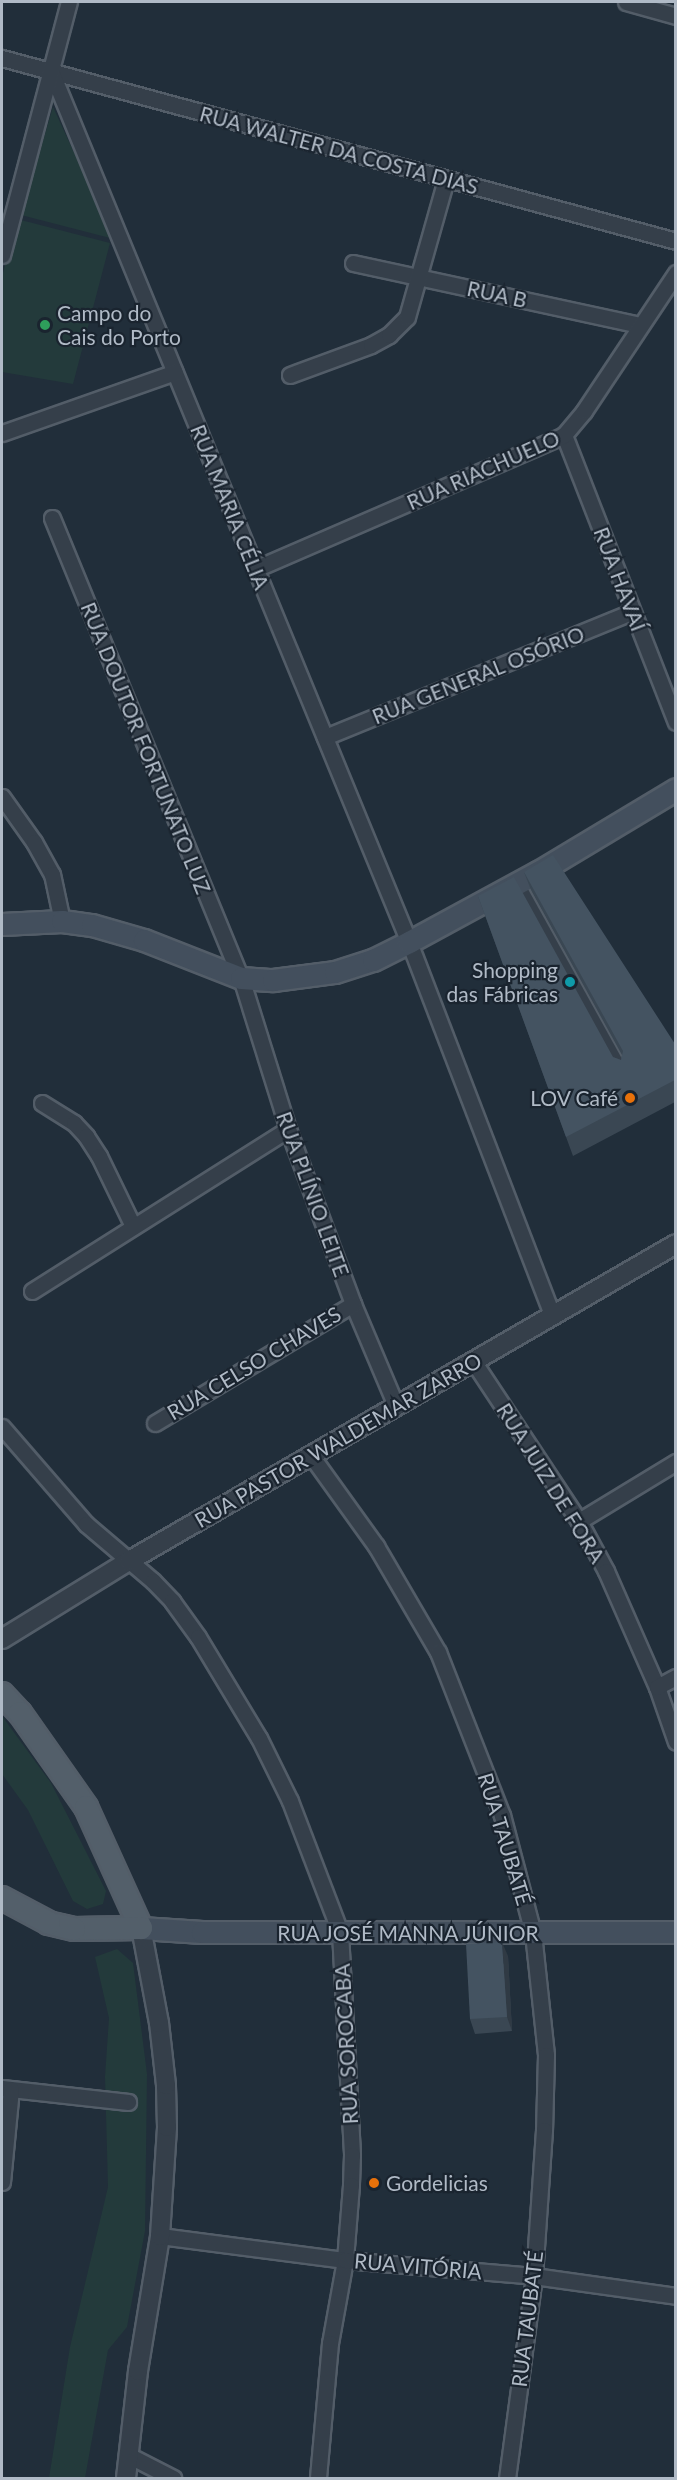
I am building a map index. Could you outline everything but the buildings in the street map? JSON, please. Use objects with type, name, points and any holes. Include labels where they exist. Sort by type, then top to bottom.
[{"type":"main road","points":[[2,924],[62,921],[92,925],[144,940],[241,978],[273,980],[335,972],[373,960],[409,942],[519,882],[675,789]]},
{"type":"main road","points":[[2,1694],[20,1713],[86,1807],[141,1928],[74,1929],[49,1923],[2,1898]]},
{"type":"main road","name":"RUA JOSÉ MANNA JÚNIOR","points":[[141,1928],[202,1932],[675,1932]]},
{"type":"street","points":[[2,253],[69,2]]},
{"type":"street","points":[[627,2],[675,16]]},
{"type":"street","name":"RUA WALTER DA COSTA DIAS","points":[[2,58],[675,241]]},
{"type":"street","name":"RUA MARIA CÉLIA","points":[[51,71],[409,942],[552,1315]]},
{"type":"street","points":[[290,375],[371,345],[389,334],[407,317],[446,179]]},
{"type":"street","name":"RUA B","points":[[353,263],[640,325]]},
{"type":"street","name":"RUA RIACHUELO","points":[[255,569],[564,435],[584,411],[675,273]]},
{"type":"street","points":[[2,433],[175,372]]},
{"type":"street","name":"RUA HAVAÍ","points":[[564,435],[675,722]]},
{"type":"street","name":"RUA DOUTOR FORTUNATO LUZ","points":[[51,518],[241,978]]},
{"type":"street","name":"RUA GENERAL OSÓRIO","points":[[325,737],[632,612]]},
{"type":"street","points":[[2,797],[34,842],[52,874],[62,921]]},
{"type":"street","name":"RUA PLÍNIO LEITE","points":[[241,978],[288,1129],[353,1304],[396,1406]]},
{"type":"street","points":[[42,1102],[74,1124],[86,1136],[99,1156],[133,1226]]},
{"type":"street","points":[[32,1291],[288,1129]]},
{"type":"street","name":"RUA PASTOR WALDEMAR ZARRO","points":[[2,1639],[129,1561],[312,1457],[675,1244]]},
{"type":"street","name":"RUA CELSO CHAVES","points":[[155,1423],[353,1304]]},
{"type":"street","name":"RUA JUIZ DE FORA","points":[[473,1361],[579,1521],[606,1571],[657,1687],[675,1742]]},
{"type":"street","name":"RUA SOROCABA","points":[[2,1427],[86,1524],[153,1581],[172,1601],[230,1688],[259,1738],[290,1801],[340,1932],[352,2155],[345,2260],[330,2343],[318,2478]]},
{"type":"street","name":"RUA TAUBATÉ","points":[[312,1457],[376,1546],[438,1652],[502,1815],[533,1933],[546,2055],[544,2130],[534,2276],[507,2478]]},
{"type":"street","points":[[579,1521],[675,1462]]},
{"type":"street","points":[[657,1687],[675,1677]]},
{"type":"street","points":[[126,2478],[138,2371],[160,2236],[167,2127],[166,2085],[156,2000],[141,1928]]},
{"type":"street","points":[[2,2182],[6,2089],[128,2102]]},
{"type":"street","name":"RUA VITÓRIA","points":[[160,2236],[345,2260],[534,2276],[675,2296]]},
{"type":"street","points":[[128,2455],[173,2478]]},
{"type":"lane","points":[[519,882],[625,1073]]},
{"type":"green space","points":[[53,107],[114,239],[21,215]]},
{"type":"green space","name":"Campo do Cais do Porto","points":[[17,219],[110,243],[73,384],[2,372],[2,277]]},
{"type":"green space","points":[[2,1716],[51,1783],[106,1891],[103,1904],[87,1909],[73,1901],[28,1810],[2,1774]]},
{"type":"green space","points":[[117,1949],[133,1963],[147,2074],[145,2231],[127,2327],[108,2350],[85,2478],[49,2478],[70,2347],[108,2187],[105,2077],[109,2018],[95,1957]]},
{"type":"place","name":"Campo do Cais do Porto","points":[[45,325]]},
{"type":"place","name":"Shopping das Fábricas","points":[[570,982]]},
{"type":"place","name":"LOV Café","points":[[630,1098]]},
{"type":"place","name":"Gordelicias","points":[[374,2183]]}]
